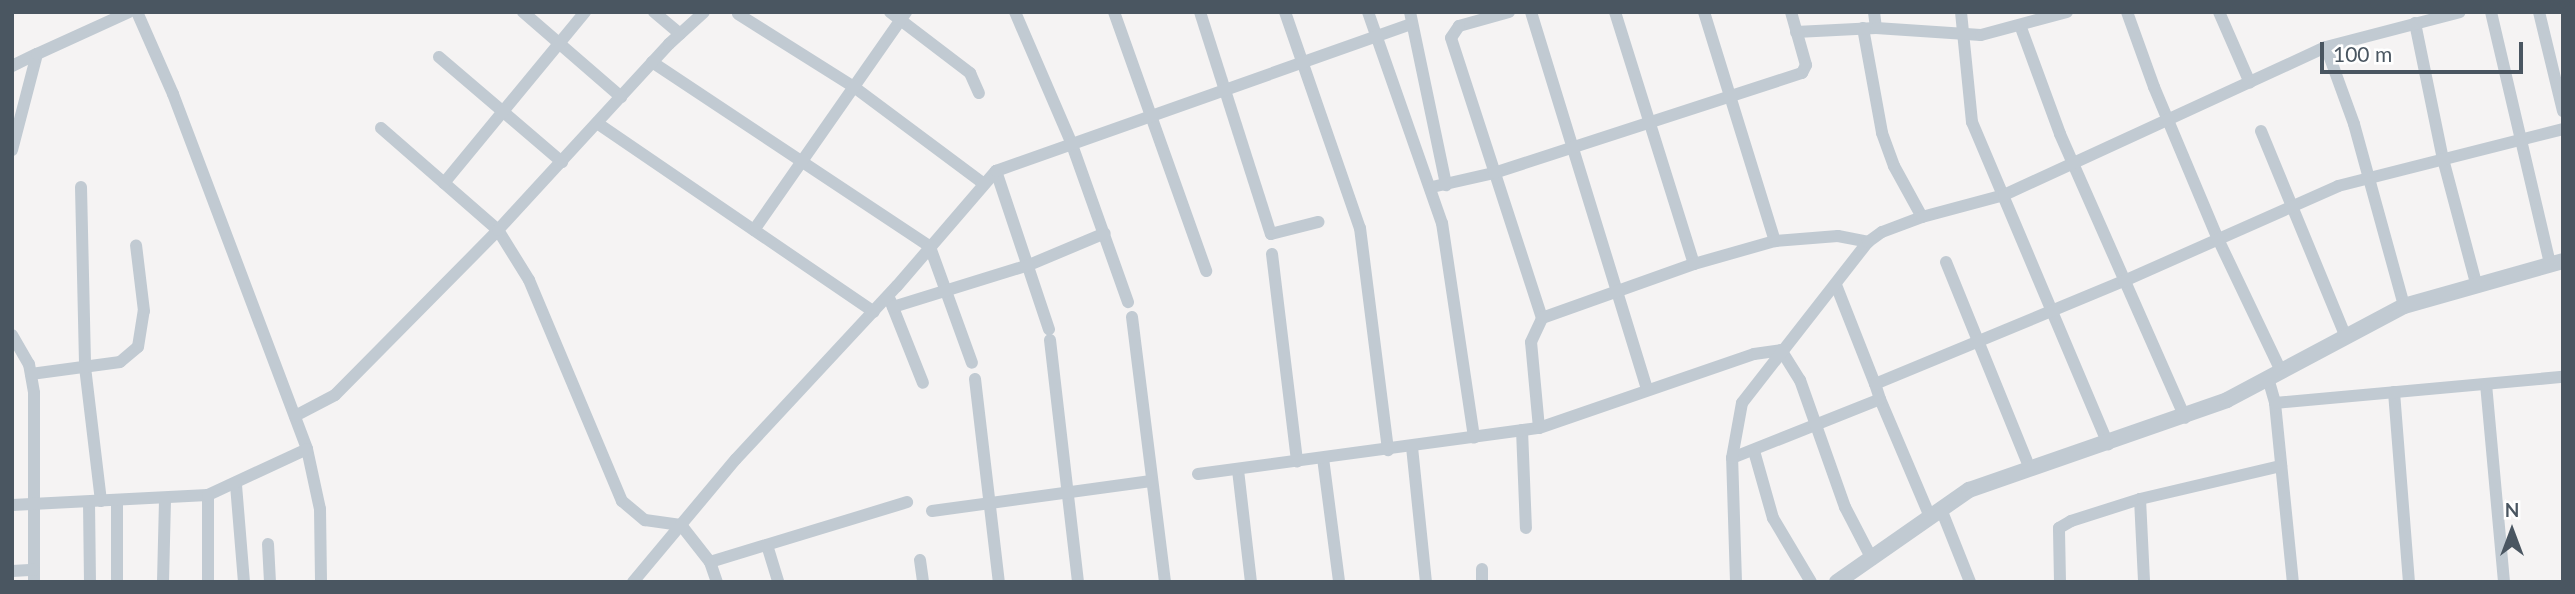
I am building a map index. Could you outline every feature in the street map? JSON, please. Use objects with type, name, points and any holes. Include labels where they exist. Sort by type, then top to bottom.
[{"type":"street","points":[[12,66],[130,12]]},
{"type":"street","points":[[137,12],[173,94],[307,449],[318,488],[321,582]]},
{"type":"street","points":[[523,12],[621,97]]},
{"type":"street","points":[[444,183],[585,12]]},
{"type":"street","points":[[654,12],[680,34]]},
{"type":"street","points":[[295,416],[335,395],[498,230],[652,62],[704,12]]},
{"type":"street","points":[[1014,12],[1071,142],[1128,302]]},
{"type":"street","points":[[1114,12],[1206,271]]},
{"type":"street","points":[[1200,12],[1228,87],[1271,234],[1318,222]]},
{"type":"street","points":[[1285,12],[1360,228],[1388,450]]},
{"type":"street","points":[[1368,12],[1432,187],[1454,286],[1474,438]]},
{"type":"street","points":[[1509,12],[1459,26],[1451,38],[1542,318],[1531,342],[1539,428]]},
{"type":"street","points":[[1531,12],[1570,148],[1647,390]]},
{"type":"street","points":[[1615,12],[1648,124],[1695,264]]},
{"type":"street","points":[[1704,12],[1775,241]]},
{"type":"street","points":[[1432,187],[1494,173],[1802,74],[1805,65],[1791,12]]},
{"type":"street","points":[[1874,12],[1870,28],[1882,133],[1894,166],[1922,217]]},
{"type":"street","points":[[1961,12],[1972,122],[2108,444]]},
{"type":"street","points":[[1796,32],[1870,28],[1962,36],[2020,25],[2040,16],[2067,12]]},
{"type":"street","points":[[2127,12],[2275,374],[2275,403],[2293,582]]},
{"type":"street","points":[[2219,12],[2250,83]]},
{"type":"street","points":[[1736,582],[1732,458],[1742,403],[1868,242],[1882,232],[1922,217],[2004,195],[2171,121],[2326,47],[2460,12]]},
{"type":"street","points":[[1837,582],[1969,490],[2185,418],[2404,306],[2556,262],[2519,140],[2491,12]]},
{"type":"street","points":[[2539,12],[2559,84],[2563,111]]},
{"type":"street","points":[[738,14],[854,87],[983,183]]},
{"type":"street","points":[[754,230],[854,87],[899,15],[970,73],[979,93]]},
{"type":"street","points":[[633,582],[736,459],[874,312],[890,302],[930,247],[996,171],[1071,142],[1376,36],[1410,18],[1446,185]]},
{"type":"street","points":[[2414,23],[2443,159],[2476,283]]},
{"type":"street","points":[[2020,25],[2074,165],[2185,418]]},
{"type":"street","points":[[2326,47],[2369,175],[2404,306]]},
{"type":"street","points":[[12,150],[37,54]]},
{"type":"street","points":[[439,57],[562,162]]},
{"type":"street","points":[[652,62],[930,247],[972,363]]},
{"type":"street","points":[[597,123],[874,312]]},
{"type":"street","points":[[381,128],[498,230],[529,280],[622,501],[645,520],[681,525],[710,562],[717,582]]},
{"type":"street","points":[[1875,384],[1978,343],[2293,205],[2369,175],[2563,129]]},
{"type":"street","points":[[2261,131],[2346,337]]},
{"type":"street","points":[[996,171],[1029,265],[1049,335],[1078,582]]},
{"type":"street","points":[[81,187],[85,367],[95,502],[90,582]]},
{"type":"street","points":[[890,302],[947,292],[1029,265],[1105,233]]},
{"type":"street","points":[[1542,318],[1695,264],[1775,241],[1838,236],[1868,242]]},
{"type":"street","points":[[31,374],[120,362],[138,347],[145,311],[136,244]]},
{"type":"street","points":[[1272,254],[1297,461]]},
{"type":"street","points":[[1946,262],[2030,469]]},
{"type":"street","points":[[1836,285],[1880,399],[1970,582]]},
{"type":"street","points":[[890,302],[923,383]]},
{"type":"street","points":[[1132,317],[1165,582]]},
{"type":"street","points":[[12,335],[31,374],[36,434],[34,576],[12,571]]},
{"type":"street","points":[[1198,474],[1539,428],[1755,354],[1781,351]]},
{"type":"street","points":[[1781,351],[1800,380],[1845,507],[1872,559]]},
{"type":"street","points":[[2275,403],[2563,377]]},
{"type":"street","points":[[975,379],[999,582]]},
{"type":"street","points":[[2486,384],[2504,582]]},
{"type":"street","points":[[2394,392],[2409,582]]},
{"type":"street","points":[[1732,458],[1880,399]]},
{"type":"street","points":[[1522,430],[1527,528]]},
{"type":"street","points":[[1412,447],[1426,582]]},
{"type":"street","points":[[12,505],[208,495],[236,485],[307,449]]},
{"type":"street","points":[[1754,451],[1773,518],[1811,582]]},
{"type":"street","points":[[1323,458],[1339,582]]},
{"type":"street","points":[[2060,582],[2059,528],[2140,499],[2281,466]]},
{"type":"street","points":[[1238,470],[1251,582]]},
{"type":"street","points":[[932,511],[1151,481]]},
{"type":"street","points":[[236,485],[244,582]]},
{"type":"street","points":[[208,495],[208,582]]},
{"type":"street","points":[[163,582],[165,498]]},
{"type":"street","points":[[2140,499],[2144,582]]},
{"type":"street","points":[[117,500],[117,582]]},
{"type":"street","points":[[710,562],[907,502]]},
{"type":"street","points":[[268,544],[270,582]]},
{"type":"street","points":[[767,545],[778,582]]},
{"type":"street","points":[[920,560],[923,582]]}]
